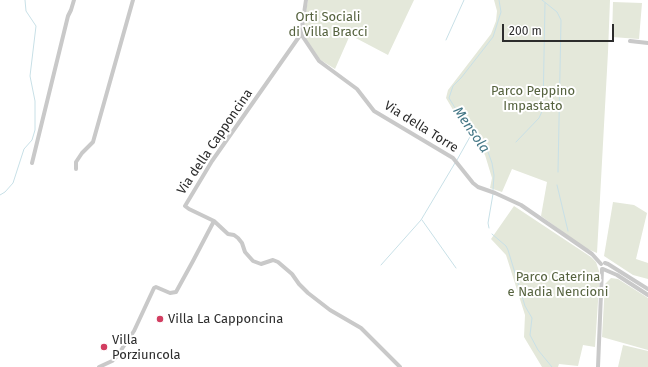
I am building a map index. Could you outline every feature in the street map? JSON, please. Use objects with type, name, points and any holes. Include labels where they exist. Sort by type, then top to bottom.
[{"type":"street","points":[[32,163],[68,16],[74,0]]},
{"type":"street","points":[[76,169],[76,162],[82,153],[93,142],[133,0]]},
{"type":"street","points":[[300,34],[306,0]]},
{"type":"street","name":"Via della Torre","points":[[300,34],[319,61],[357,89],[374,111],[457,161],[475,185],[521,205],[603,263],[608,264],[648,289]]},
{"type":"street","name":"Via della Capponcina","points":[[214,221],[186,208],[185,206],[212,161],[300,34]]},
{"type":"street","points":[[630,42],[648,43]]},
{"type":"street","points":[[99,367],[112,361],[117,356],[134,331],[154,288],[156,287],[170,293],[176,292],[214,221],[228,234],[234,235],[238,238],[242,243],[245,252],[252,261],[261,264],[273,260],[278,262],[292,274],[308,293],[330,310],[361,328],[400,367]]},
{"type":"street","points":[[598,367],[603,269],[606,267],[603,263]]},
{"type":"street","points":[[603,269],[617,275],[648,295]]},
{"type":"green space","name":"Orti Sociali di Villa Bracci","points":[[308,0],[414,0],[388,55],[350,35],[335,69],[319,59],[302,33]]},
{"type":"green space","name":"Parco Peppino Impastato","points":[[494,0],[610,0],[597,253],[585,248],[541,216],[547,182],[512,169],[502,192],[490,188],[492,178],[485,155],[462,125],[446,98],[448,90],[491,34],[496,21],[497,11]]},
{"type":"green space","points":[[613,2],[642,3],[639,39],[612,37]]},
{"type":"green space","points":[[613,202],[634,205],[647,213],[636,259],[648,263],[648,279],[633,275],[604,256]]},
{"type":"green space","name":"Parco Caterina e Nadia Nencioni","points":[[514,206],[591,257],[596,262],[599,271],[599,286],[595,347],[583,345],[578,366],[559,364],[558,367],[542,367],[524,337],[525,315],[506,255],[491,239]]},
{"type":"green space","points":[[611,278],[618,279],[648,298],[648,350],[602,337],[605,284]]},
{"type":"green space","points":[[623,345],[648,351],[648,367],[618,367]]},
{"type":"waterway","points":[[0,195],[13,183],[24,149],[32,140],[35,130],[35,101],[30,76],[36,26],[26,11],[25,0]]},
{"type":"waterway","points":[[446,40],[464,0]]},
{"type":"waterway","name":"Mensola","points":[[493,190],[494,175],[488,152],[471,134],[449,98],[453,86],[493,37],[501,12],[499,0]]},
{"type":"waterway","points":[[542,0],[557,12],[561,20],[558,172]]},
{"type":"waterway","points":[[516,142],[539,118],[543,109],[545,3]]},
{"type":"waterway","points":[[457,160],[471,135]]},
{"type":"waterway","points":[[381,265],[421,220],[455,163]]},
{"type":"waterway","points":[[557,185],[568,231]]},
{"type":"waterway","name":"Mensola","points":[[489,228],[488,223],[493,194]]},
{"type":"waterway","points":[[422,220],[456,268]]},
{"type":"waterway","name":"Mensola","points":[[492,234],[506,246],[508,250],[525,306],[532,318],[530,335],[538,350],[552,367]]},
{"type":"place","name":"Villa La Capponcina","points":[[160,319]]},
{"type":"place","name":"Villa Porziuncola","points":[[104,347]]}]
